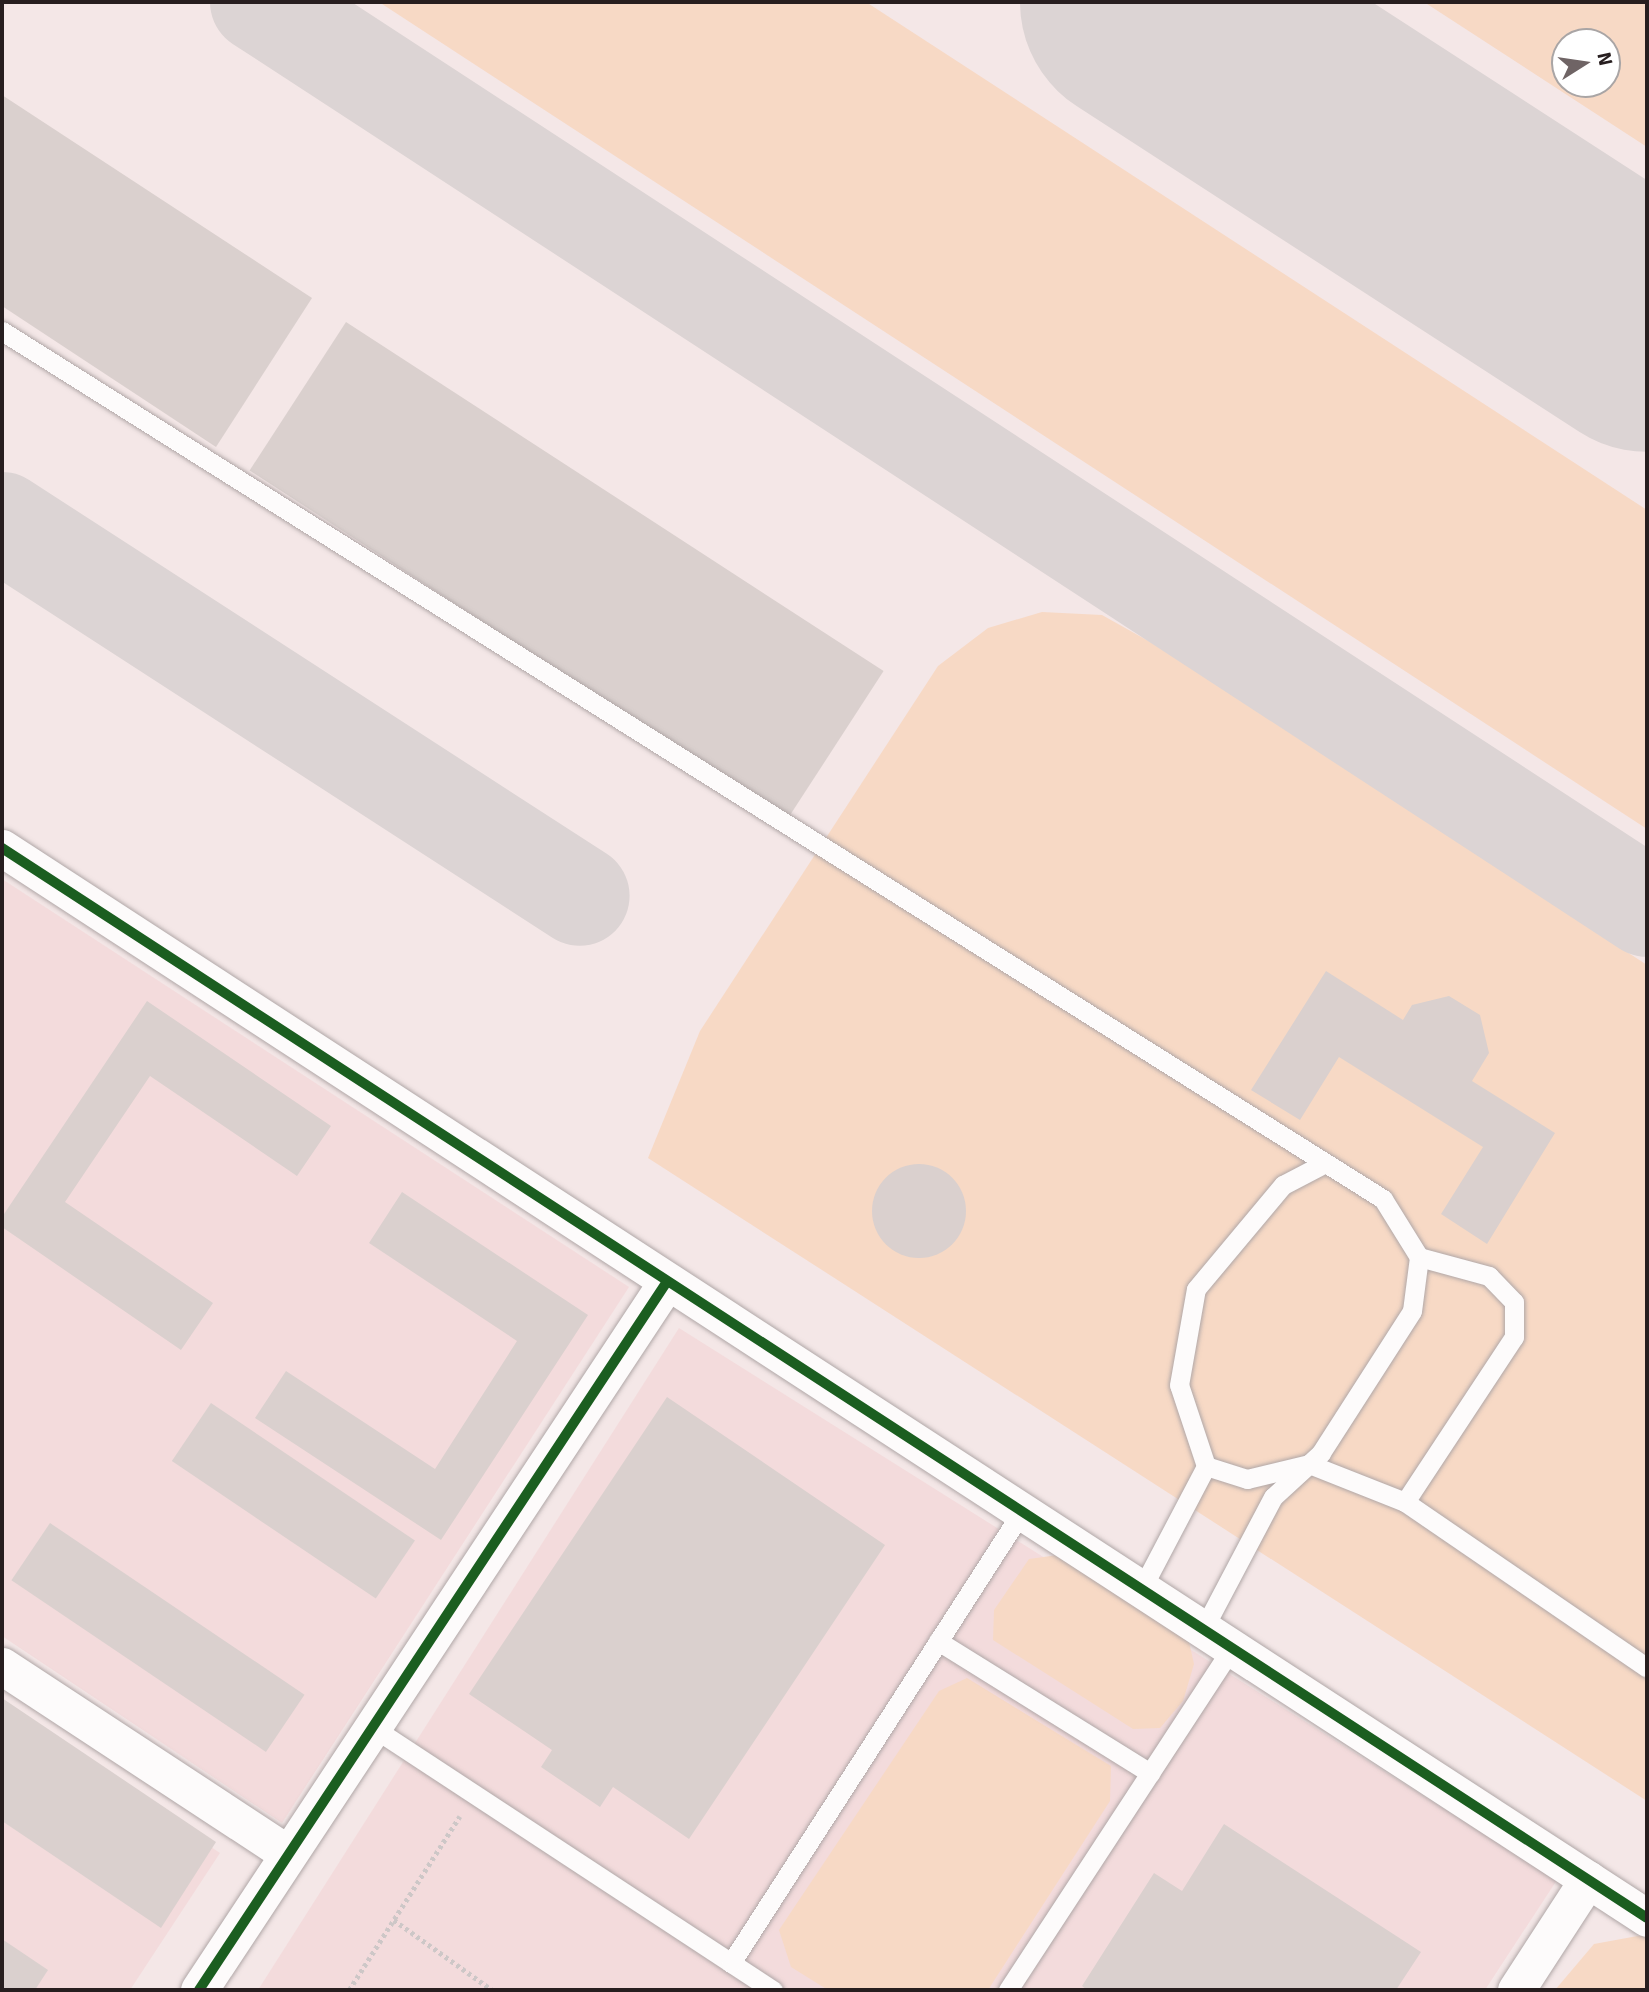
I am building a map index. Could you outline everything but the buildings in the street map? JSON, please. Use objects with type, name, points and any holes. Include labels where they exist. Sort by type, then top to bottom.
[{"type":"street","points":[[4,856],[1647,1918]]},
{"type":"street","points":[[199,1990],[666,1283]]},
{"type":"street","points":[[2,1666],[288,1854]]},
{"type":"street","points":[[1516,1990],[1588,1880]]},
{"type":"lane","points":[[2,331],[1383,1199],[1419,1257],[1412,1311],[1321,1453],[1273,1497],[1217,1639],[1150,1773],[1008,1990]]},
{"type":"lane","points":[[1141,1590],[1206,1466],[1179,1385],[1196,1289],[1283,1185],[1325,1163]]},
{"type":"lane","points":[[1405,1502],[1514,1337],[1514,1302],[1489,1276],[1419,1257]]},
{"type":"lane","points":[[1206,1466],[1247,1479],[1309,1464],[1405,1502],[1647,1668]]},
{"type":"lane","points":[[731,1963],[1021,1513]]},
{"type":"lane","points":[[938,1641],[1150,1773]]},
{"type":"lane","points":[[372,1727],[773,1990]]},
{"type":"path","points":[[349,1990],[474,1794]]},
{"type":"path","points":[[394,1920],[492,1990]]},
{"type":"shaded area","points":[[379,2],[866,2],[1647,510],[1647,829]]},
{"type":"shaded area","points":[[1424,2],[1647,2],[1647,147],[1572,98],[1621,98],[1621,28],[1551,28],[1551,85]]},
{"type":"shaded area","points":[[1042,612],[1102,615],[1152,643],[1647,965],[1647,1801],[648,1158],[700,1031],[938,666],[988,628]]},
{"type":"shaded area","points":[[2,879],[629,1287],[282,1823],[2,1636]]},
{"type":"shaded area","points":[[679,1328],[1557,1880],[1485,1990],[258,1990]]},
{"type":"shaded area","points":[[1058,1555],[1187,1633],[1194,1664],[1183,1701],[1160,1728],[1133,1729],[993,1640],[994,1610],[1029,1559]]},
{"type":"shaded area","points":[[967,1678],[1111,1766],[1110,1801],[988,1990],[828,1990],[791,1967],[779,1930],[939,1691]]},
{"type":"shaded area","points":[[2,1707],[220,1853],[130,1990],[2,1990]]},
{"type":"shaded area","points":[[1643,1935],[1647,1938],[1647,1990],[1555,1990],[1594,1944]]},
{"type":"taxiway","points":[[260,2],[1647,907]]},
{"type":"taxiway","points":[[2,522],[580,896]]},
{"type":"runway","points":[[1144,2],[1647,328]]},
{"type":"cycle path","points":[[2,848],[1647,1918]]},
{"type":"cycle path","points":[[199,1990],[666,1283]]}]
